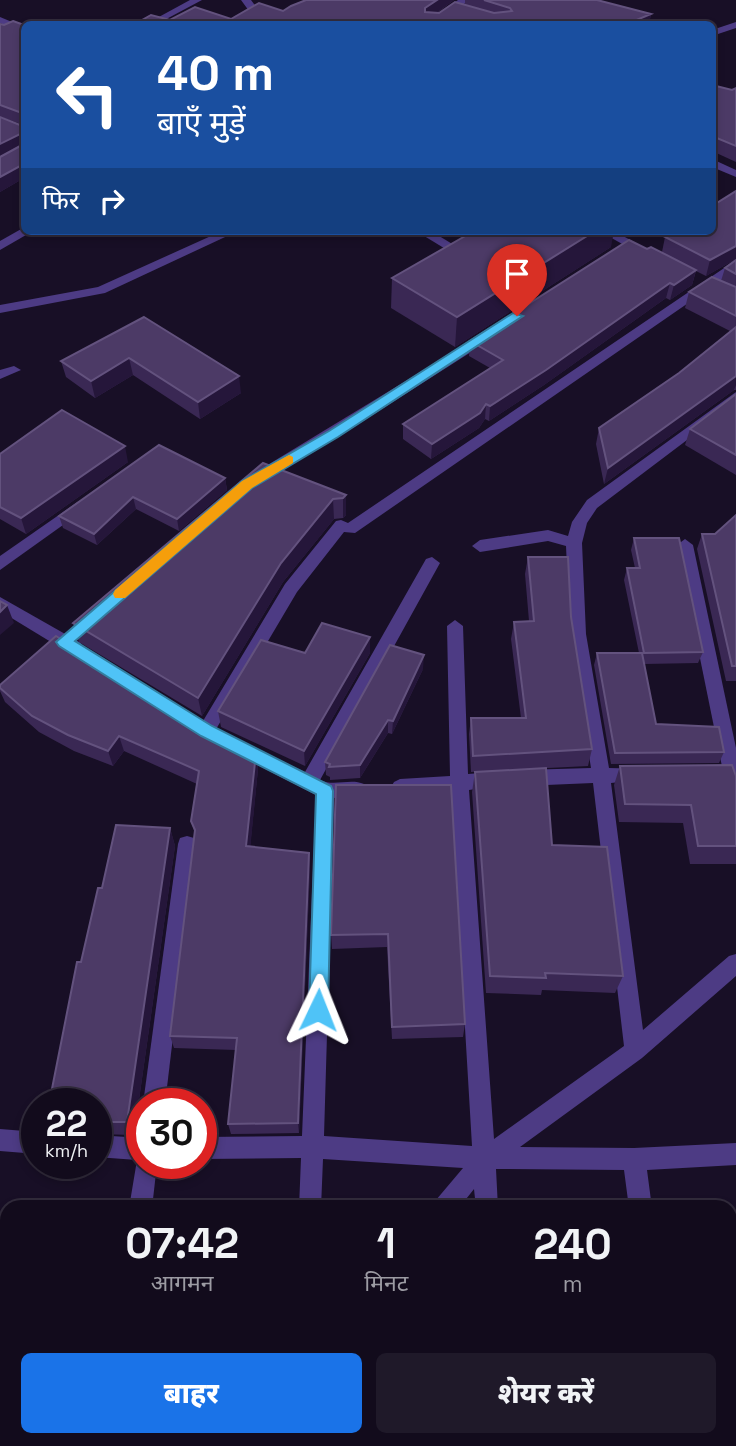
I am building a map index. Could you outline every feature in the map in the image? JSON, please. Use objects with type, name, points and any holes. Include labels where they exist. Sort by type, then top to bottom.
[{"type":"street","points":[[157,21],[197,0]]},
{"type":"street","points":[[238,21],[254,12],[246,0]]},
{"type":"street","points":[[436,21],[463,0]]},
{"type":"street","points":[[453,10],[466,14]]},
{"type":"street","points":[[0,20],[21,29]]},
{"type":"street","points":[[716,32],[736,24]]},
{"type":"street","points":[[716,164],[736,174]]},
{"type":"street","points":[[0,246],[21,234]]},
{"type":"street","points":[[0,309],[101,290],[223,235]]},
{"type":"street","points":[[429,235],[461,253]]},
{"type":"street","points":[[609,235],[624,248],[662,261]]},
{"type":"street","points":[[667,774],[317,786],[201,727],[291,588],[345,527],[699,281],[736,264]]},
{"type":"street","points":[[699,281],[726,294]]},
{"type":"street","points":[[247,484],[333,434],[495,330]]},
{"type":"street","points":[[635,1051],[601,775],[578,634],[574,543],[580,522],[592,504],[736,396]]},
{"type":"street","points":[[0,564],[89,499]]},
{"type":"street","points":[[480,545],[548,536],[574,543]]},
{"type":"street","points":[[685,545],[729,779]]},
{"type":"street","points":[[311,1200],[315,1147],[317,786],[432,563]]},
{"type":"street","points":[[0,603],[69,637],[86,655]]},
{"type":"street","points":[[455,626],[459,781],[487,1200]]},
{"type":"street","points":[[156,1088],[187,844]]},
{"type":"street","points":[[451,1200],[486,1158],[635,1051],[736,963]]},
{"type":"street","points":[[0,1140],[21,1142]]},
{"type":"street","points":[[217,1148],[315,1147],[486,1158],[634,1159],[736,1154]]},
{"type":"street","points":[[634,1159],[640,1200]]},
{"type":"street","points":[[141,1200],[144,1179]]},
{"type":"building","points":[[306,0],[437,0],[425,8],[425,12],[439,13],[455,2],[494,13],[512,11],[484,0],[597,0],[651,14],[634,21],[140,21],[151,15],[170,20],[195,7],[231,19],[259,3],[283,11]]},
{"type":"building","points":[[13,21],[21,24],[21,113],[0,105],[0,24]]},
{"type":"building","points":[[716,86],[732,90],[736,88],[736,146],[716,138]]},
{"type":"building","points":[[0,117],[20,125],[21,134],[0,144]]},
{"type":"building","points":[[21,146],[21,166],[0,177],[0,157]]},
{"type":"building","points":[[736,191],[736,246],[710,260],[665,237],[716,235],[716,204]]},
{"type":"building","points":[[467,235],[589,235],[457,317],[392,278]]},
{"type":"building","points":[[629,240],[647,249],[651,247],[696,270],[674,285],[670,283],[490,406],[486,404],[480,413],[432,444],[403,424],[503,360],[470,341]]},
{"type":"building","points":[[736,260],[736,274],[725,268]]},
{"type":"building","points":[[712,277],[736,287],[736,316],[689,292]]},
{"type":"building","points":[[144,317],[239,376],[198,402],[129,358],[91,381],[61,361]]},
{"type":"building","points":[[736,327],[736,376],[608,468],[599,428],[679,373]]},
{"type":"building","points":[[736,394],[736,455],[690,429]]},
{"type":"building","points":[[62,410],[125,446],[21,518],[0,507],[0,454]]},
{"type":"building","points":[[159,445],[225,478],[177,519],[133,497],[94,534],[59,516]]},
{"type":"building","points":[[263,463],[346,495],[333,499],[281,563],[198,698],[73,623]]},
{"type":"building","points":[[736,515],[736,666],[732,666],[702,534],[715,534]]},
{"type":"building","points":[[634,538],[679,538],[703,652],[644,653],[627,568],[640,568]]},
{"type":"building","points":[[528,557],[568,557],[571,617],[592,749],[473,756],[471,718],[526,718],[514,622],[534,621]]},
{"type":"building","points":[[0,601],[7,605],[0,612]]},
{"type":"building","points":[[322,623],[370,637],[304,751],[218,711],[261,640],[305,653]]},
{"type":"building","points":[[56,636],[195,723],[256,753],[246,846],[309,853],[298,1123],[228,1124],[237,1038],[170,1036],[195,830],[191,821],[199,771],[119,736],[108,751],[68,735],[32,716],[0,688],[0,685]]},
{"type":"building","points":[[390,645],[424,655],[393,721],[388,720],[360,765],[329,767],[330,764],[325,762]]},
{"type":"building","points":[[597,653],[642,653],[656,724],[719,727],[724,752],[615,753]]},
{"type":"building","points":[[732,765],[736,776],[736,846],[698,846],[691,805],[625,804],[620,766]]},
{"type":"building","points":[[546,768],[552,845],[607,847],[623,976],[545,973],[546,978],[490,976],[475,772]]},
{"type":"building","points":[[336,785],[451,785],[465,1024],[392,1027],[388,934],[331,935]]},
{"type":"building","points":[[116,825],[170,828],[132,1088],[126,1088],[126,1122],[112,1122],[112,1088],[52,1088],[77,962],[81,962],[98,888],[102,888]]},
{"type":"slow traffic","points":[[120,594],[247,484],[289,460]]},
{"type":"route","points":[[318,1010],[325,791],[206,731],[64,642],[247,484],[333,434],[517,316]]}]
